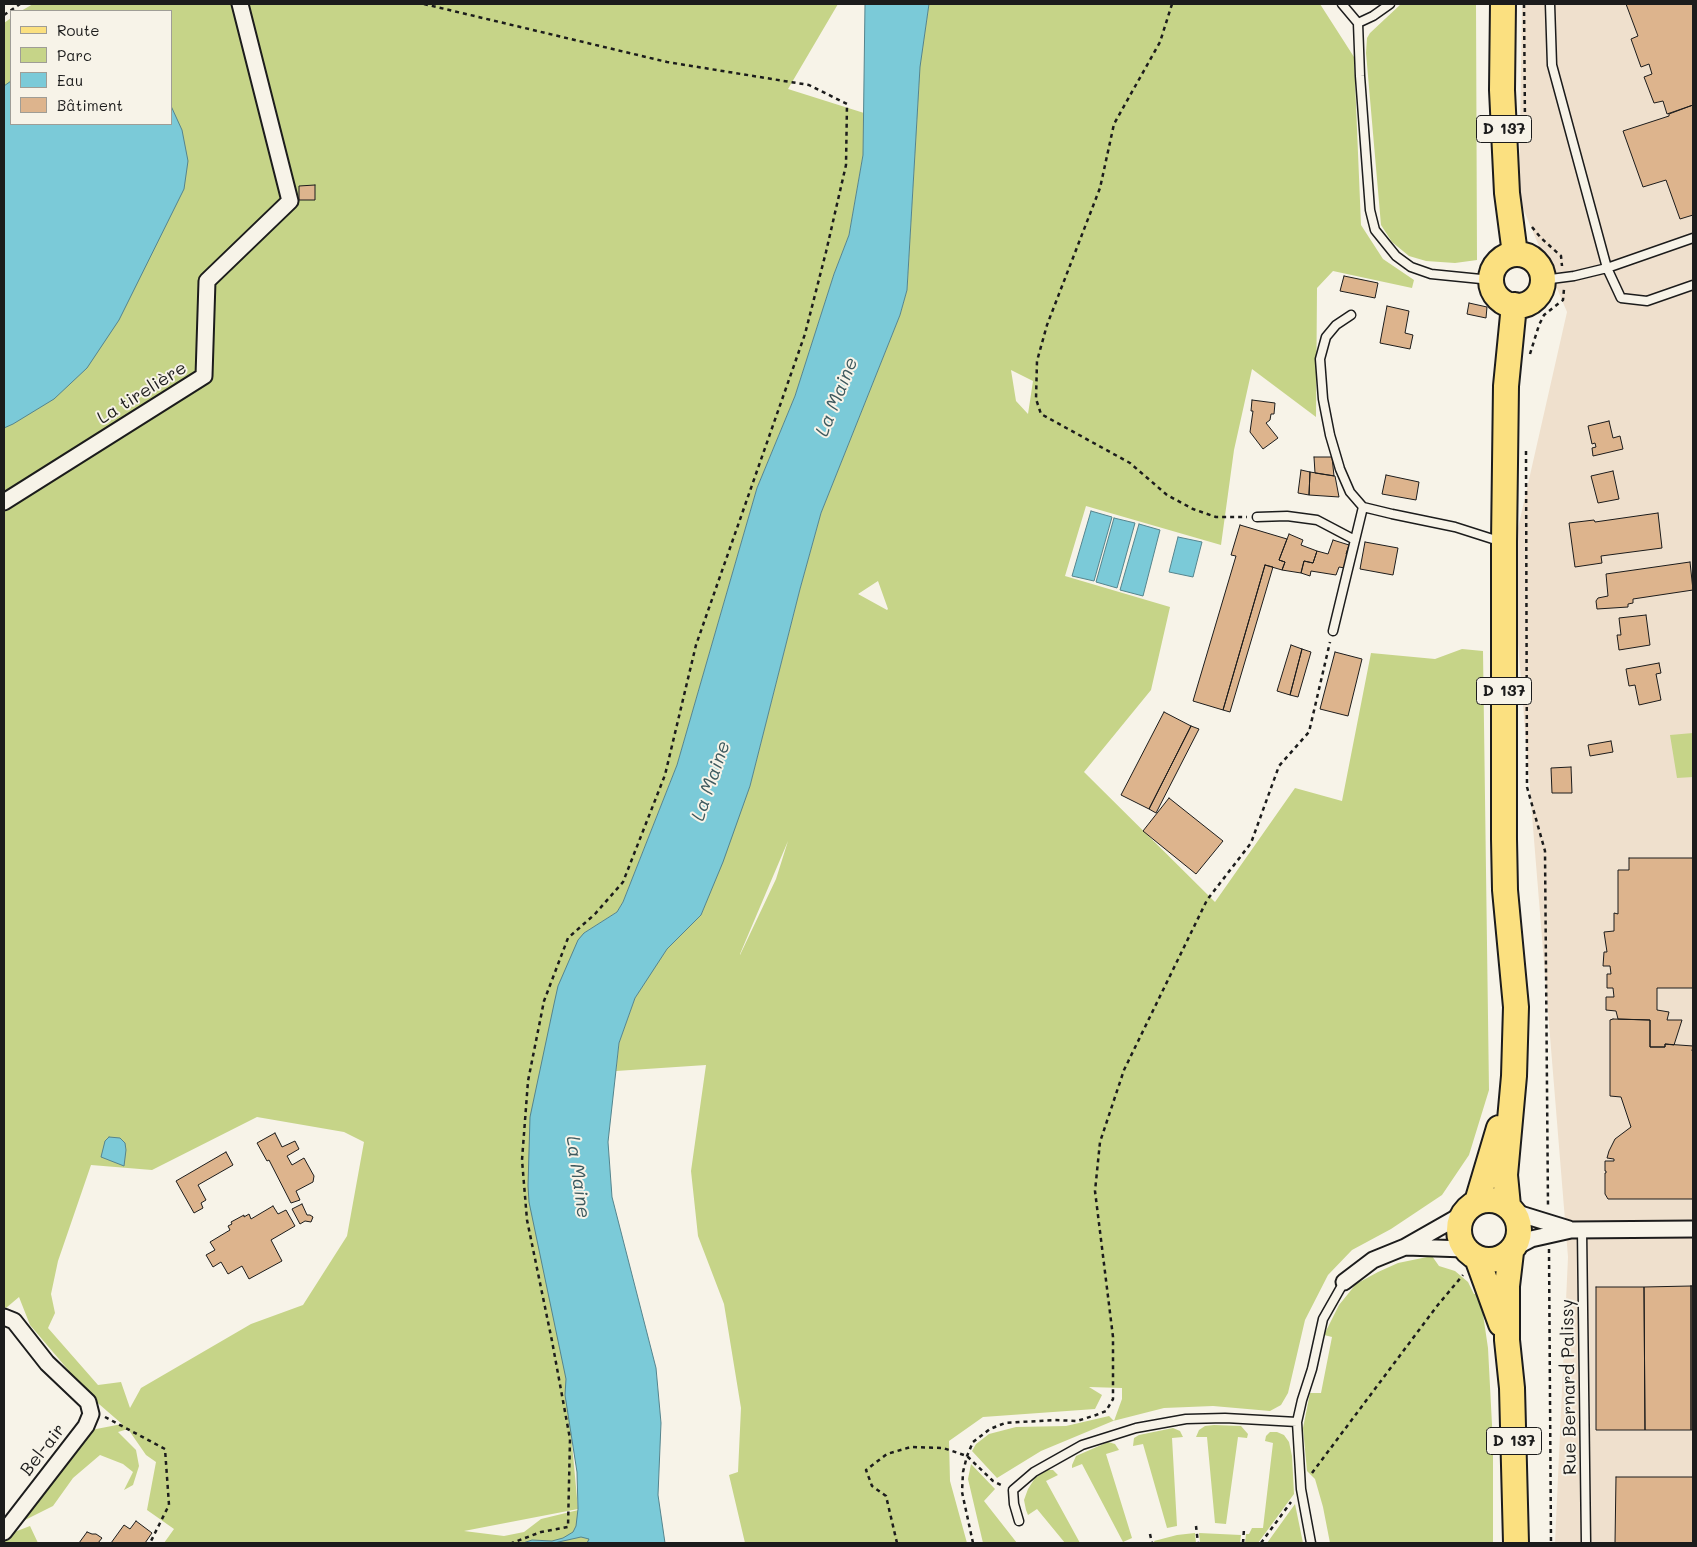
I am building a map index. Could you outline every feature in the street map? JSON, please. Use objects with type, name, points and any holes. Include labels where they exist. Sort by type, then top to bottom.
[{"type":"main road","name":"D 137","points":[[1503,4],[1502,90],[1507,183],[1512,240],[1516,254]]},
{"type":"main road","points":[[1516,254],[1532,258],[1542,272],[1553,279],[1530,302],[1514,306],[1501,300],[1496,294],[1491,280],[1492,273],[1500,259],[1516,254]]},
{"type":"main road","name":"D 137","points":[[1511,1209],[1506,1175],[1514,1076],[1516,1007],[1505,890],[1504,542],[1506,386],[1514,306]]},
{"type":"main road","name":"D 137","points":[[1470,1208],[1494,1149],[1514,1076]]},
{"type":"main road","points":[[1493,1200],[1501,1202],[1511,1209],[1518,1220],[1520,1230],[1513,1250],[1504,1257],[1486,1260],[1471,1254],[1460,1241],[1460,1222],[1470,1208],[1493,1200]]},
{"type":"main road","name":"D 137","points":[[1513,1250],[1507,1286],[1507,1340],[1512,1388],[1516,1543]]},
{"type":"main road","name":"D 137","points":[[1471,1254],[1507,1340]]},
{"type":"street","name":"La tirelière","points":[[4,502],[204,376],[207,281],[290,202],[240,4]]},
{"type":"street","points":[[1344,1282],[1373,1260],[1404,1247],[1470,1208]]},
{"type":"street","points":[[1511,1209],[1549,1229],[1693,1229]]},
{"type":"street","points":[[1513,1250],[1549,1229]]},
{"type":"street","points":[[1404,1247],[1471,1254]]},
{"type":"street","points":[[9,1319],[48,1363],[88,1402],[91,1414]]},
{"type":"street","name":"Bel-air","points":[[4,1532],[86,1426],[91,1414]]},
{"type":"lane","points":[[1342,4],[1358,23],[1370,210],[1375,230],[1396,256],[1411,267],[1431,274],[1491,280]]},
{"type":"lane","points":[[1358,23],[1390,4]]},
{"type":"lane","points":[[1550,4],[1552,65],[1607,268],[1621,298],[1647,301],[1693,285]]},
{"type":"lane","points":[[1553,279],[1607,268],[1693,238]]},
{"type":"lane","points":[[1351,315],[1326,336],[1320,359],[1323,399],[1330,435],[1340,469],[1350,492],[1363,507],[1455,527],[1504,542]]},
{"type":"lane","points":[[1333,631],[1363,507]]},
{"type":"lane","points":[[1257,517],[1287,516],[1317,520],[1355,540]]},
{"type":"lane","name":"Rue Bernard Palissy","points":[[1576,1230],[1586,1543]]},
{"type":"lane","points":[[1311,1543],[1301,1489],[1297,1422],[1312,1370],[1323,1319],[1344,1282]]},
{"type":"lane","points":[[1019,1521],[1014,1504],[1013,1490],[1034,1472],[1082,1445],[1136,1428],[1186,1419],[1225,1418],[1297,1422]]},
{"type":"path","points":[[424,4],[667,62],[809,85],[847,104],[846,165],[805,334],[696,645],[665,776],[623,882],[595,914],[568,938],[544,1001],[528,1081],[522,1160],[527,1220],[570,1439],[568,1527],[541,1532],[512,1543]]},
{"type":"path","points":[[1172,4],[1160,42],[1114,124],[1100,188],[1047,325],[1037,361],[1036,399],[1041,414],[1130,462],[1168,494],[1193,509],[1216,517],[1257,517]]},
{"type":"path","points":[[1524,4],[1525,130]]},
{"type":"path","points":[[1529,360],[1534,337],[1544,314],[1564,300],[1553,279],[1561,256],[1540,238],[1531,225]]},
{"type":"path","points":[[1526,448],[1527,787],[1545,851],[1550,1543]]},
{"type":"path","points":[[973,1543],[962,1492],[966,1456],[974,1442],[990,1428],[1005,1423],[1054,1420],[1077,1421],[1106,1411],[1113,1399],[1113,1337],[1094,1191],[1100,1142],[1124,1070],[1207,900],[1251,843],[1279,766],[1309,732],[1333,631]]},
{"type":"path","points":[[1261,1543],[1437,1306],[1471,1254]]},
{"type":"path","points":[[91,1414],[101,1416],[165,1449],[169,1505],[150,1543]]},
{"type":"path","points":[[896,1543],[886,1496],[872,1486],[866,1470],[887,1454],[911,1446],[943,1448],[966,1456],[993,1481],[1013,1490]]},
{"type":"path","points":[[1196,1526],[1198,1543]]},
{"type":"path","points":[[1243,1543],[1244,1529]]},
{"type":"path","points":[[1150,1534],[1152,1543]]},
{"type":"shaded area","points":[[1522,4],[1693,4],[1693,1543],[1555,1543],[1568,1257],[1518,643],[1518,528],[1567,312],[1519,199]]},
{"type":"green space","points":[[33,4],[838,4],[788,89],[864,113],[863,155],[849,235],[834,274],[795,396],[757,488],[677,765],[623,902],[617,912],[584,933],[566,1379],[578,1509],[464,1531],[504,1536],[524,1532],[541,1519],[595,1506],[595,1543],[164,1543],[174,1529],[147,1510],[156,1462],[146,1455],[128,1429],[118,1432],[136,1450],[139,1466],[133,1485],[124,1490],[133,1472],[123,1464],[100,1455],[73,1478],[53,1506],[21,1522],[86,1431],[122,1424],[92,1398],[30,1325],[19,1297],[6,1308],[4,1307],[4,23],[10,19],[10,125],[172,125],[172,10],[23,10]],"holes":[[[257,1117],[344,1132],[364,1142],[347,1236],[303,1305],[251,1324],[141,1388],[130,1408],[121,1382],[98,1385],[48,1328],[55,1313],[51,1294],[58,1261],[91,1165],[152,1170]]]},
{"type":"green space","points":[[929,4],[1320,4],[1354,57],[1361,225],[1383,259],[1414,280],[1412,288],[1333,271],[1317,288],[1316,417],[1252,369],[1234,450],[1221,545],[1086,506],[1065,576],[1170,607],[1151,690],[1084,772],[1215,902],[1295,788],[1342,801],[1371,653],[1435,659],[1462,649],[1483,651],[1489,1090],[1469,1155],[1442,1195],[1391,1229],[1352,1250],[1328,1275],[1305,1320],[1288,1393],[1281,1405],[1270,1411],[1213,1406],[1164,1408],[1114,1421],[1122,1399],[1122,1388],[1089,1387],[1102,1395],[1095,1409],[983,1417],[949,1441],[950,1481],[967,1543],[745,1543],[729,1475],[738,1472],[741,1408],[724,1304],[698,1236],[691,1171],[706,1065],[616,1071],[619,1043],[635,998],[652,969],[667,949],[701,915],[750,786],[821,513],[900,315],[907,290],[920,63]],"holes":[[[1011,370],[1033,381],[1028,414],[1016,401]],[[878,581],[888,609],[887,610],[858,594]],[[788,841],[776,879],[740,954]]]},
{"type":"green space","points":[[1401,4],[1476,4],[1477,260],[1455,263],[1426,261],[1409,256],[1392,242],[1381,225],[1366,53],[1367,38]]},
{"type":"green space","points":[[1693,733],[1693,777],[1677,778],[1670,735]]},
{"type":"green space","points":[[1432,1256],[1439,1266],[1455,1271],[1468,1282],[1474,1294],[1480,1294],[1488,1348],[1493,1444],[1493,1543],[1330,1543],[1315,1479],[1307,1471],[1303,1428],[1310,1393],[1321,1393],[1332,1337],[1324,1335],[1339,1305],[1356,1284],[1398,1263]]},
{"type":"green space","points":[[1109,1416],[1114,1421],[1041,1451],[997,1478],[972,1451],[976,1444],[989,1434],[1016,1427],[1066,1426]]},
{"type":"green space","points":[[1205,1426],[1241,1426],[1248,1434],[1247,1438],[1238,1437],[1226,1524],[1215,1523],[1207,1437],[1196,1437],[1199,1430]]},
{"type":"green space","points":[[1173,1428],[1180,1431],[1183,1437],[1172,1438],[1177,1526],[1167,1528],[1143,1444],[1133,1446],[1134,1438],[1139,1435]]},
{"type":"green space","points":[[1270,1432],[1284,1435],[1289,1442],[1292,1456],[1294,1494],[1258,1543],[1245,1543],[1246,1534],[1249,1534],[1252,1528],[1263,1528],[1273,1443],[1265,1441],[1266,1436]]},
{"type":"green space","points":[[1108,1442],[1115,1444],[1119,1450],[1106,1454],[1132,1538],[1123,1542],[1082,1464],[1072,1468],[1076,1456]]},
{"type":"green space","points":[[971,1464],[995,1489],[984,1501],[1017,1543],[983,1543],[968,1479]]},
{"type":"green space","points":[[1047,1470],[1053,1470],[1058,1475],[1046,1481],[1080,1543],[1065,1543],[1037,1509],[1028,1515],[1024,1500],[1028,1489],[1035,1478]]},
{"type":"green space","points":[[1295,1504],[1303,1543],[1267,1543]]},
{"type":"green space","points":[[30,1526],[38,1543],[4,1543],[4,1536]]},
{"type":"green space","points":[[1195,1533],[1196,1543],[1155,1543],[1154,1541],[1177,1535]]},
{"type":"green space","points":[[1199,1533],[1241,1535],[1240,1543],[1200,1543]]},
{"type":"water","name":"La Maine","points":[[865,4],[929,4],[920,67],[907,290],[900,315],[821,513],[750,786],[723,862],[701,915],[667,949],[635,998],[619,1043],[608,1142],[612,1197],[656,1368],[661,1423],[658,1495],[665,1543],[587,1543],[589,1539],[581,1537],[554,1543],[523,1543],[532,1540],[552,1541],[563,1538],[573,1532],[576,1526],[578,1509],[577,1472],[565,1395],[566,1379],[529,1202],[528,1186],[530,1117],[558,986],[578,940],[584,933],[617,912],[623,902],[677,765],[757,488],[795,396],[834,274],[849,235],[863,155]]},
{"type":"water","points":[[10,82],[10,125],[172,125],[172,108],[182,130],[188,161],[184,189],[119,320],[87,368],[54,399],[4,428],[4,86]]},
{"type":"water","points":[[1091,511],[1112,517],[1094,581],[1072,576]]},
{"type":"water","points":[[1114,518],[1135,523],[1117,588],[1096,582]]},
{"type":"water","points":[[1139,524],[1160,530],[1143,596],[1120,590]]},
{"type":"water","points":[[1178,537],[1202,542],[1193,577],[1169,572]]},
{"type":"water","points":[[109,1137],[120,1138],[125,1143],[124,1166],[101,1157],[105,1141]]},
{"type":"building","points":[[1626,4],[1693,4],[1693,105],[1667,114],[1663,101],[1654,103],[1644,77],[1652,74],[1649,64],[1641,67],[1631,39],[1638,36]]},
{"type":"building","points":[[1693,105],[1693,215],[1680,219],[1666,180],[1643,187],[1623,131],[1669,116],[1669,114]]},
{"type":"building","points":[[315,185],[315,200],[299,200],[299,186]]},
{"type":"building","points":[[1344,276],[1378,283],[1375,298],[1340,291]]},
{"type":"building","points":[[1469,303],[1487,307],[1486,318],[1467,314]]},
{"type":"building","points":[[1387,306],[1409,311],[1405,333],[1413,335],[1410,349],[1380,343]]},
{"type":"building","points":[[1252,400],[1275,403],[1274,414],[1271,414],[1270,420],[1266,423],[1278,438],[1263,449],[1250,432],[1253,411],[1251,411]]},
{"type":"building","points":[[1609,421],[1613,438],[1620,436],[1623,449],[1593,456],[1592,448],[1596,447],[1595,443],[1592,444],[1588,426]]},
{"type":"building","points":[[1314,457],[1332,457],[1334,476],[1315,473]]},
{"type":"building","points":[[1301,470],[1310,472],[1309,495],[1298,493]]},
{"type":"building","points":[[1613,471],[1619,499],[1598,503],[1591,476]]},
{"type":"building","points":[[1310,472],[1335,476],[1339,497],[1309,495]]},
{"type":"building","points":[[1386,475],[1419,482],[1416,500],[1382,494]]},
{"type":"building","points":[[1658,513],[1662,548],[1601,556],[1602,563],[1575,567],[1569,523],[1594,520],[1595,522]]},
{"type":"building","points":[[1240,525],[1287,539],[1279,560],[1285,562],[1282,570],[1265,565],[1223,710],[1193,701],[1236,556],[1231,555]]},
{"type":"building","points":[[1289,534],[1303,540],[1301,545],[1317,551],[1313,563],[1304,561],[1301,573],[1282,570],[1285,562],[1279,560]]},
{"type":"building","points":[[1333,540],[1349,545],[1346,554],[1349,554],[1345,568],[1339,567],[1336,575],[1311,571],[1310,576],[1301,573],[1304,561],[1313,563],[1317,551],[1328,554]]},
{"type":"building","points":[[1365,542],[1398,548],[1393,575],[1360,569]]},
{"type":"building","points":[[1690,562],[1693,590],[1633,599],[1633,603],[1628,604],[1628,607],[1597,609],[1596,601],[1598,598],[1608,596],[1606,574]]},
{"type":"building","points":[[1265,565],[1273,567],[1230,712],[1223,710]]},
{"type":"building","points":[[1646,615],[1650,645],[1619,650],[1617,635],[1621,635],[1619,618]]},
{"type":"building","points":[[1291,645],[1302,649],[1290,695],[1277,691]]},
{"type":"building","points":[[1302,649],[1311,652],[1298,697],[1290,695]]},
{"type":"building","points":[[1335,652],[1362,659],[1348,716],[1320,709]]},
{"type":"building","points":[[1659,663],[1661,673],[1656,674],[1661,700],[1639,705],[1635,685],[1629,686],[1626,669]]},
{"type":"building","points":[[1164,712],[1191,726],[1149,809],[1121,795]]},
{"type":"building","points":[[1191,726],[1199,729],[1156,813],[1149,809]]},
{"type":"building","points":[[1611,741],[1613,752],[1590,756],[1588,745]]},
{"type":"building","points":[[1571,767],[1572,793],[1552,793],[1551,768]]},
{"type":"building","points":[[1169,798],[1223,841],[1196,874],[1143,831]]},
{"type":"building","points":[[1629,858],[1693,858],[1693,988],[1657,988],[1657,1010],[1669,1012],[1667,1020],[1682,1020],[1674,1045],[1665,1044],[1665,1047],[1650,1047],[1650,1020],[1618,1019],[1616,1011],[1606,1010],[1606,997],[1614,997],[1613,988],[1607,988],[1607,974],[1611,974],[1610,966],[1603,966],[1604,952],[1607,952],[1604,932],[1614,931],[1614,913],[1618,914],[1618,870],[1629,870]]},
{"type":"building","points":[[1610,1020],[1650,1020],[1650,1047],[1665,1047],[1665,1044],[1693,1046],[1693,1199],[1608,1199],[1605,1194],[1605,1161],[1614,1161],[1614,1159],[1607,1158],[1615,1139],[1631,1127],[1621,1097],[1610,1096]]},
{"type":"building","points":[[275,1133],[282,1147],[295,1141],[299,1149],[287,1156],[292,1165],[304,1158],[314,1176],[313,1182],[296,1191],[300,1200],[291,1203],[269,1160],[267,1161],[257,1143]]},
{"type":"building","points":[[226,1152],[233,1165],[198,1185],[206,1200],[201,1203],[203,1208],[194,1213],[176,1181]]},
{"type":"building","points":[[302,1204],[307,1215],[313,1217],[311,1222],[305,1221],[300,1224],[292,1209]]},
{"type":"building","points":[[273,1206],[278,1214],[286,1210],[295,1226],[271,1240],[282,1261],[249,1279],[242,1266],[228,1274],[221,1262],[213,1267],[206,1255],[215,1250],[210,1242],[230,1230],[228,1226],[232,1224],[231,1222],[249,1214],[251,1219]]},
{"type":"building","points":[[1691,1286],[1691,1430],[1645,1430],[1644,1287]]},
{"type":"building","points":[[1691,1286],[1693,1286],[1693,1430],[1691,1430]]},
{"type":"building","points":[[1596,1287],[1644,1287],[1645,1430],[1596,1430]]},
{"type":"building","points":[[1616,1477],[1693,1477],[1693,1543],[1615,1543]]},
{"type":"building","points":[[136,1521],[152,1533],[145,1543],[111,1543],[124,1525],[130,1529]]},
{"type":"building","points":[[87,1532],[102,1538],[98,1543],[79,1543]]}]
